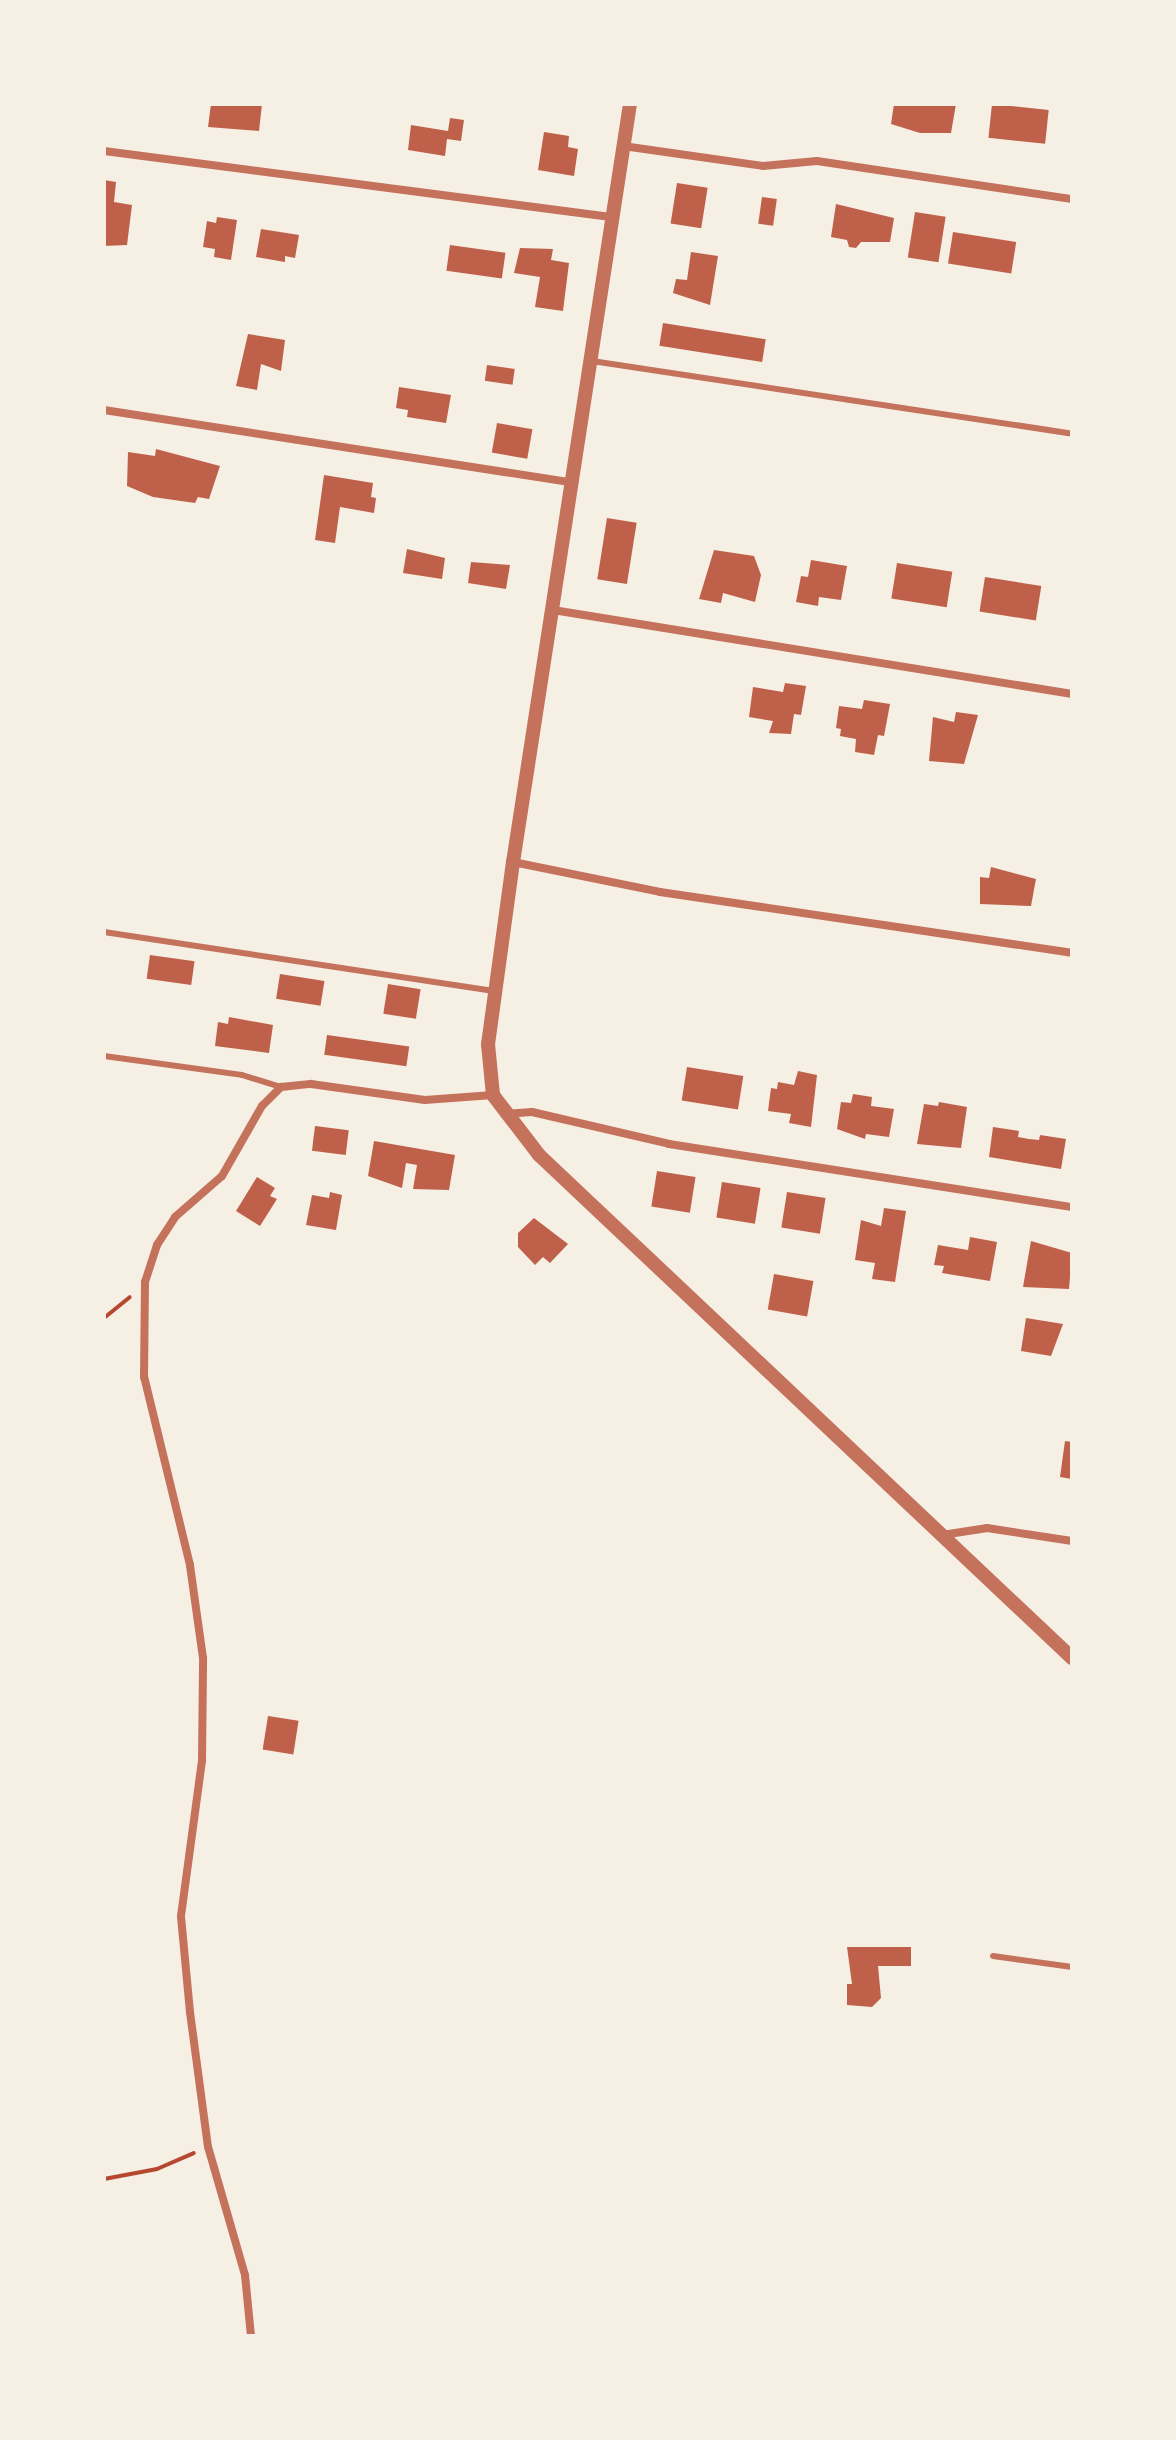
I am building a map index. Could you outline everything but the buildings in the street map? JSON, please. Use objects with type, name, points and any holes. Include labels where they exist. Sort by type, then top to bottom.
[{"type":"street","points":[[630,104],[588,360],[513,862],[488,1044],[493,1095],[503,1114],[539,1155],[1072,1658]]},
{"type":"street","points":[[623,146],[763,166],[817,161],[1072,199]]},
{"type":"street","points":[[104,151],[611,217]]},
{"type":"street","points":[[104,410],[571,482]]},
{"type":"street","points":[[553,610],[1072,694]]},
{"type":"street","points":[[513,862],[660,892],[1072,953]]},
{"type":"street","points":[[251,2336],[245,2275],[208,2147],[181,1916],[202,1761],[203,1658],[190,1565],[144,1377],[145,1282],[157,1245],[175,1217],[222,1176],[262,1106],[281,1087],[311,1084],[425,1100],[493,1095]]},
{"type":"street","points":[[503,1114],[532,1112],[669,1144],[1072,1207]]},
{"type":"street","points":[[941,1535],[987,1528],[1072,1541]]},
{"type":"lane","points":[[588,360],[1072,434]]},
{"type":"lane","points":[[104,932],[496,991]]},
{"type":"lane","points":[[104,1056],[242,1075],[281,1087]]},
{"type":"lane","points":[[993,1956],[1072,1967]]},
{"type":"path","points":[[104,1318],[145,1282]]},
{"type":"path","points":[[104,2179],[157,2169],[208,2147]]}]
